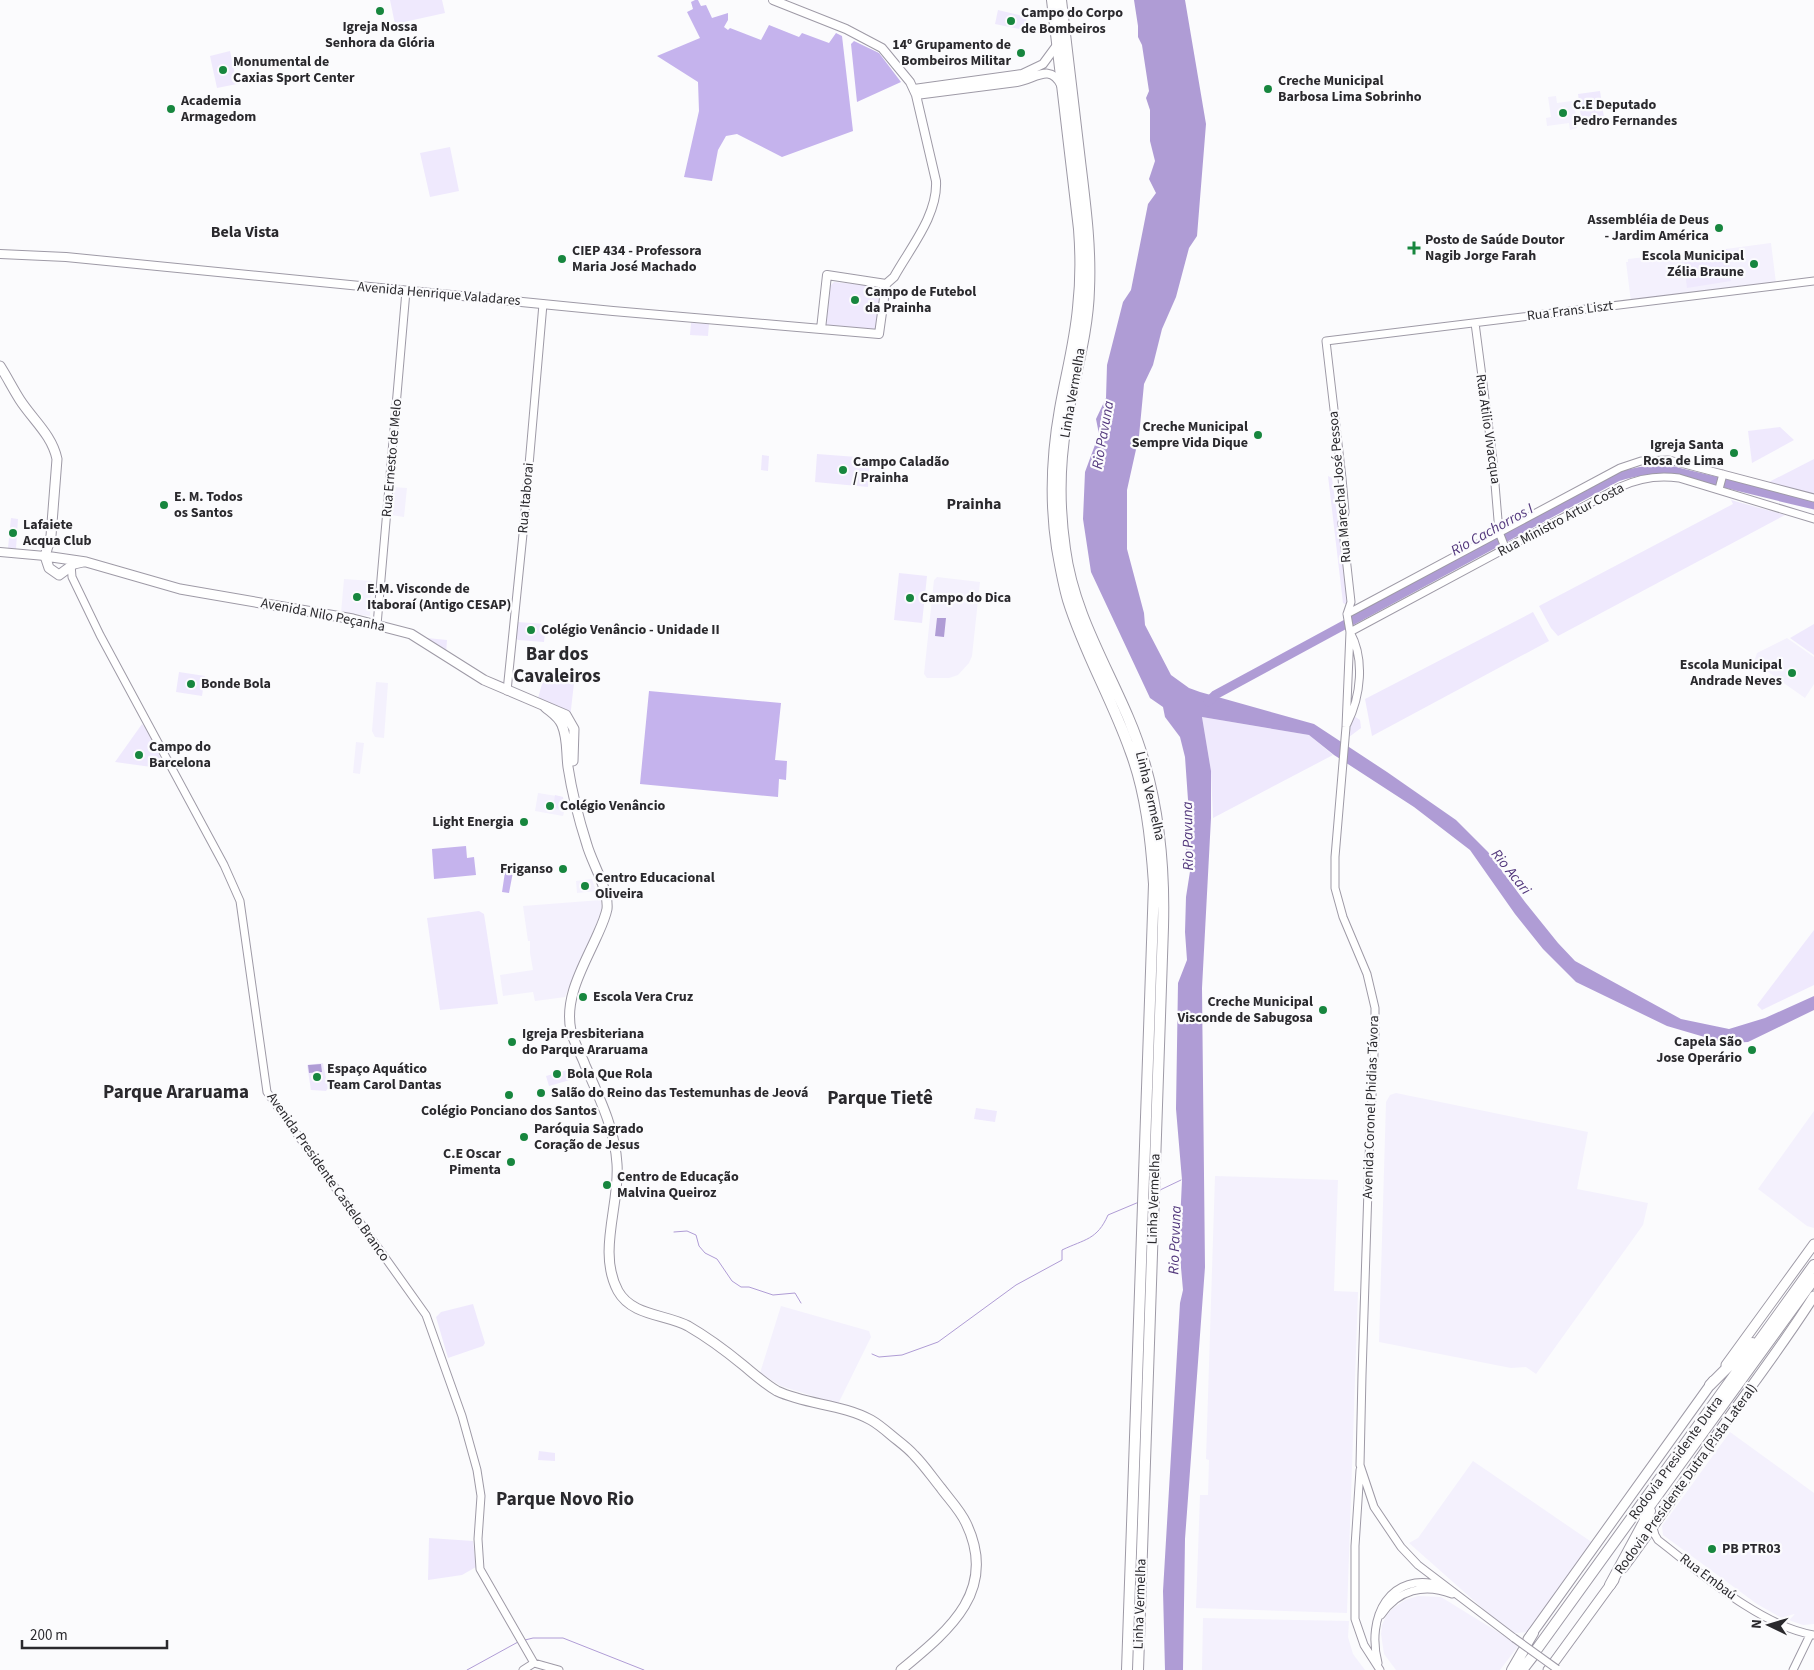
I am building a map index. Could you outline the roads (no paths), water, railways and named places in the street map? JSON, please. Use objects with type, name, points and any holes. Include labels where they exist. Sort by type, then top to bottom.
[{"type":"highway","name":"Linha Vermelha","points":[[1052,0],[1079,229],[1080,255],[1077,316],[1056,438],[1053,482],[1055,533],[1068,602],[1131,752],[1144,803],[1154,884],[1127,1670]]},
{"type":"highway","name":"Linha Vermelha","points":[[1061,0],[1088,226],[1090,267],[1088,309],[1065,427],[1060,484],[1062,524],[1068,567],[1082,616],[1126,712],[1140,747],[1150,780],[1159,827],[1164,898],[1138,1670]]},
{"type":"highway","name":"Rodovia Presidente Dutra","points":[[1522,1670],[1531,1650],[1814,1265]]},
{"type":"highway","name":"Rodovia Presidente Dutra","points":[[1530,1670],[1531,1650],[1601,1571],[1814,1279]]},
{"type":"highway","points":[[1710,1385],[1774,1321]]},
{"type":"highway","points":[[1610,1585],[1660,1492]]},
{"type":"highway","points":[[1512,1670],[1531,1650],[1533,1633]]},
{"type":"main road","points":[[773,0],[846,29],[882,48],[910,82],[915,92],[936,180],[936,193],[926,222],[894,277],[886,284],[827,275],[821,329]]},
{"type":"main road","points":[[915,92],[1022,74],[1043,64],[1057,45]]},
{"type":"main road","points":[[915,92],[1017,82],[1044,73],[1053,74],[1063,88]]},
{"type":"main road","name":"Avenida Henrique Valadares","points":[[0,254],[66,257],[543,304],[878,334],[886,284]]},
{"type":"main road","points":[[0,366],[20,400],[47,436],[55,451],[57,475],[51,536],[45,556],[49,568],[60,575],[67,561],[54,545],[51,536]]},
{"type":"main road","points":[[0,552],[45,556]]},
{"type":"main road","name":"Avenida Nilo Peçanha","points":[[45,556],[67,561],[86,562],[180,589],[306,610],[411,634],[484,680],[545,708],[560,721],[570,743],[568,768],[583,833],[607,899],[606,909],[571,1000],[570,1023],[572,1033],[604,1110],[615,1144],[618,1174],[609,1247],[614,1282],[618,1292],[628,1304],[692,1329],[778,1391],[854,1413],[873,1421],[912,1453],[956,1507],[966,1521],[974,1546],[978,1570],[975,1584],[965,1604],[939,1639],[901,1670]]},
{"type":"main road","points":[[1533,1633],[1710,1385],[1814,1244]]},
{"type":"main road","name":"Rodovia Presidente Dutra (Pista Lateral)","points":[[1554,1668],[1610,1585],[1643,1542],[1793,1329],[1814,1296]]},
{"type":"main road","points":[[1507,1670],[1531,1650]]},
{"type":"street","name":"Rua Frans Liszt","points":[[1326,341],[1814,281]]},
{"type":"street","name":"Rua Ernesto de Melo","points":[[377,625],[406,291]]},
{"type":"street","name":"Rua Itaborai","points":[[507,691],[543,304]]},
{"type":"street","name":"Rua Atilio Vivacqua","points":[[1475,323],[1493,460],[1500,534],[1505,548]]},
{"type":"street","name":"Rua Marechal José Pessoa","points":[[1326,341],[1345,512],[1342,523],[1351,602],[1347,616],[1349,629],[1346,727]]},
{"type":"street","name":"Rua Ministro Artur Costa","points":[[1347,616],[1620,468],[1641,461],[1669,460],[1814,498]]},
{"type":"street","points":[[1719,487],[1722,475]]},
{"type":"street","name":"Rua Ministro Artur Costa","points":[[1349,629],[1635,480],[1655,477],[1674,478],[1719,487],[1814,519]]},
{"type":"street","name":"Avenida Presidente Castelo Branco","points":[[67,561],[72,577],[100,635],[219,857],[239,899],[267,1092],[426,1315],[462,1416],[477,1470],[481,1496],[478,1545],[480,1570],[534,1663]]},
{"type":"street","points":[[60,575],[72,577]]},
{"type":"street","name":"Rua Marechal José Pessoa","points":[[1346,727],[1354,708],[1359,679],[1358,650],[1349,629]]},
{"type":"street","name":"Avenida Coronel Phidias Távora","points":[[1346,727],[1335,857],[1335,888],[1343,917],[1367,974],[1375,1008],[1354,1592],[1355,1619],[1364,1645],[1380,1669]]},
{"type":"street","name":"Avenida Coronel Phidias Távora","points":[[1360,1465],[1374,1507],[1400,1547],[1414,1561],[1554,1668]]},
{"type":"street","points":[[1653,1528],[1658,1540]]},
{"type":"street","points":[[1643,1542],[1658,1540]]},
{"type":"street","name":"Rua Embaú","points":[[1658,1540],[1721,1588],[1760,1614],[1779,1624],[1812,1635]]},
{"type":"street","points":[[1380,1669],[1374,1644],[1376,1624],[1385,1601],[1394,1592],[1413,1583],[1429,1583],[1451,1589]]},
{"type":"street","points":[[1376,1624],[1391,1603],[1399,1596],[1410,1591],[1432,1588],[1446,1591],[1464,1600]]},
{"type":"street","points":[[1793,1670],[1812,1635]]},
{"type":"street","points":[[523,1670],[534,1663],[559,1670]]},
{"type":"water","name":"Rio Pavuna","points":[[1134,0],[1185,0],[1206,124],[1197,236],[1189,248],[1176,297],[1162,329],[1153,365],[1144,384],[1139,436],[1127,490],[1127,549],[1144,613],[1145,625],[1171,675],[1189,688],[1200,692],[1314,724],[1387,772],[1456,820],[1488,852],[1525,902],[1575,961],[1681,1019],[1729,1029],[1765,1018],[1814,996],[1814,1010],[1748,1042],[1725,1043],[1667,1026],[1576,982],[1543,949],[1515,914],[1470,850],[1414,807],[1334,755],[1309,735],[1202,717],[1211,771],[1211,818],[1202,988],[1205,1267],[1185,1539],[1183,1670],[1165,1670],[1163,1591],[1180,1303],[1183,1290],[1179,1245],[1182,1180],[1176,1109],[1178,983],[1187,960],[1185,932],[1186,897],[1191,865],[1186,850],[1189,814],[1185,757],[1180,737],[1165,717],[1163,707],[1150,698],[1091,572],[1083,519],[1085,472],[1099,434],[1096,419],[1106,398],[1107,365],[1123,302],[1131,290],[1148,204],[1156,193],[1149,179],[1155,161],[1150,141],[1150,110],[1146,98],[1149,91],[1142,45],[1138,37]]},
{"type":"water","points":[[937,618],[946,618],[944,637],[935,636]]},
{"type":"water","points":[[321,1064],[322,1072],[309,1073],[308,1065]]},
{"type":"waterway","name":"Rio Cachorros I","points":[[1208,702],[1215,695],[1617,477],[1645,471],[1674,471],[1814,505]]},
{"type":"waterway","points":[[1158,1191],[1181,1180]]},
{"type":"waterway","points":[[872,1354],[879,1357],[902,1355],[938,1342],[1016,1285],[1062,1260],[1062,1250],[1090,1238],[1104,1223],[1108,1215],[1139,1202]]},
{"type":"waterway","points":[[674,1232],[687,1231],[696,1235],[699,1246],[705,1253],[717,1259],[732,1281],[741,1287],[749,1287],[773,1295],[795,1293],[801,1303]]},
{"type":"waterway","points":[[525,1640],[533,1638],[563,1638],[644,1670]]},
{"type":"waterway","points":[[467,1670],[518,1642]]},
{"type":"place","name":"Igreja Nossa Senhora da Glória","points":[[380,11]]},
{"type":"place","name":"Campo do Corpo de Bombeiros","points":[[1011,21]]},
{"type":"place","name":"14º Grupamento de Bombeiros Militar","points":[[1021,53]]},
{"type":"place","name":"Monumental de Caxias Sport Center","points":[[223,70]]},
{"type":"place","name":"Creche Municipal Barbosa Lima Sobrinho","points":[[1268,89]]},
{"type":"place","name":"Academia Armagedom","points":[[171,109]]},
{"type":"place","name":"C.E Deputado Pedro Fernandes","points":[[1563,113]]},
{"type":"place","name":"Assembléia de Deus - Jardim América","points":[[1719,228]]},
{"type":"place","name":"Posto de Saúde Doutor Nagib Jorge Farah","points":[[1414,248]]},
{"type":"place","name":"CIEP 434 - Professora Maria José Machado","points":[[562,259]]},
{"type":"place","name":"Escola Municipal Zélia Braune","points":[[1754,264]]},
{"type":"place","name":"Campo de Futebol da Prainha","points":[[855,300]]},
{"type":"place","name":"Creche Municipal Sempre Vida Dique","points":[[1258,435]]},
{"type":"place","name":"Igreja Santa Rosa de Lima","points":[[1734,453]]},
{"type":"place","name":"Campo Caladão / Prainha","points":[[843,470]]},
{"type":"place","name":"E. M. Todos os Santos","points":[[164,505]]},
{"type":"place","name":"Lafaiete Acqua Club","points":[[13,533]]},
{"type":"place","name":"E.M. Visconde de Itaboraí (Antigo CESAP)","points":[[357,597]]},
{"type":"place","name":"Campo do Dica","points":[[910,598]]},
{"type":"place","name":"Colégio Venâncio - Unidade II","points":[[531,630]]},
{"type":"place","name":"Escola Municipal Andrade Neves","points":[[1792,673]]},
{"type":"place","name":"Bonde Bola","points":[[191,684]]},
{"type":"place","name":"Campo do Barcelona","points":[[139,755]]},
{"type":"place","name":"Colégio Venâncio","points":[[550,806]]},
{"type":"place","name":"Light Energia","points":[[524,822]]},
{"type":"place","name":"Friganso","points":[[563,869]]},
{"type":"place","name":"Centro Educacional Oliveira","points":[[585,886]]},
{"type":"place","name":"Escola Vera Cruz","points":[[583,997]]},
{"type":"place","name":"Creche Municipal Visconde de Sabugosa","points":[[1323,1010]]},
{"type":"place","name":"Igreja Presbiteriana do Parque Araruama","points":[[512,1042]]},
{"type":"place","name":"Capela São Jose Operário","points":[[1752,1050]]},
{"type":"place","name":"Bola Que Rola","points":[[557,1074]]},
{"type":"place","name":"Espaço Aquático Team Carol Dantas","points":[[317,1077]]},
{"type":"place","name":"Salão do Reino das Testemunhas de Jeová","points":[[541,1093]]},
{"type":"place","name":"Colégio Ponciano dos Santos","points":[[509,1095]]},
{"type":"place","name":"Paróquia Sagrado Coração de Jesus","points":[[524,1137]]},
{"type":"place","name":"C.E Oscar Pimenta","points":[[511,1162]]},
{"type":"place","name":"Centro de Educação Malvina Queiroz","points":[[607,1185]]},
{"type":"place","name":"PB PTR03","points":[[1712,1549]]},
{"type":"district","name":"Bela Vista","points":[[245,232]]},
{"type":"district","name":"Prainha","points":[[974,504]]},
{"type":"district","name":"Bar dos Cavaleiros","points":[[557,665]]},
{"type":"district","name":"Parque Araruama","points":[[176,1092]]},
{"type":"district","name":"Parque Tietê","points":[[880,1098]]},
{"type":"district","name":"Parque Novo Rio","points":[[565,1499]]},
{"type":"water label","name":"Rio Acari","points":[[1511,872]]}]
